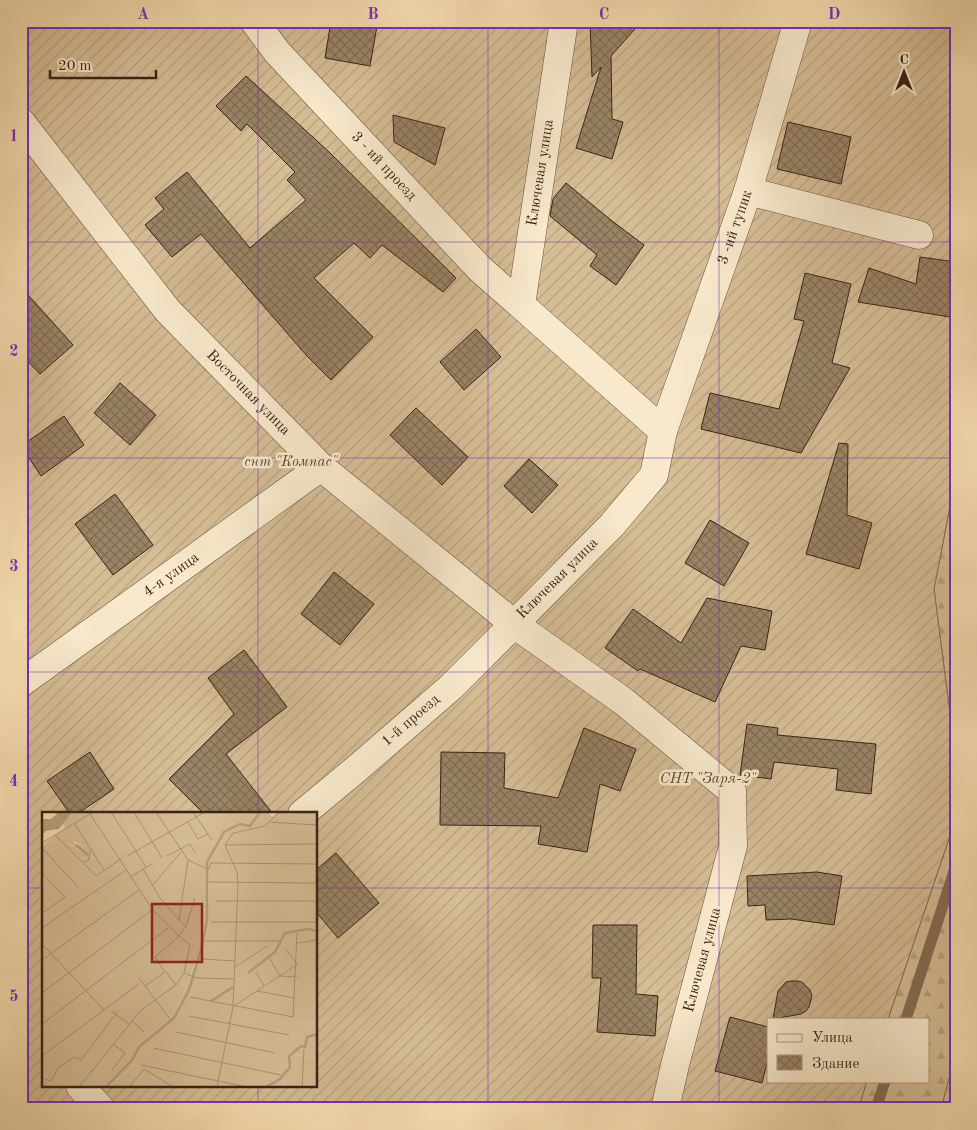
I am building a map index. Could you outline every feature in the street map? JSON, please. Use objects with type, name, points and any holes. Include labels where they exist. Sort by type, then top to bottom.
[{"type":"street","name":"3 - ий проезд","points":[[254,21],[277,52],[480,269],[521,305]]},
{"type":"street","name":"Ключевая улица","points":[[521,305],[564,21]]},
{"type":"street","name":"3 -ий тупик","points":[[663,431],[748,191],[798,21]]},
{"type":"street","name":"Восточная улица","points":[[21,122],[168,311],[321,467],[514,624]]},
{"type":"street","points":[[748,191],[919,235]]},
{"type":"street","points":[[521,305],[663,431]]},
{"type":"street","name":"Ключевая улица","points":[[663,431],[654,475],[612,525],[514,624],[623,701],[732,791],[733,846],[665,1109]]},
{"type":"street","name":"4-я улица","points":[[21,683],[321,467]]},
{"type":"street","name":"1-й проезд","points":[[304,812],[451,687],[514,624]]},
{"type":"street","points":[[82,1088],[101,1109]]},
{"type":"green space","name":"СНТ \"Заря-2\"","points":[[21,21],[956,21],[956,475],[934,589],[956,761],[956,818],[888,1018],[767,1018],[767,1082],[867,1082],[858,1109],[21,1109]]},
{"type":"green space","points":[[956,475],[956,761],[934,589]]},
{"type":"green space","points":[[956,818],[956,1053],[941,1109],[858,1109],[867,1082],[930,1082],[930,1018],[888,1018]]},
{"type":"green space","points":[[956,1053],[956,1109],[941,1109]]},
{"type":"building","points":[[331,21],[351,21],[377,26],[370,66],[325,58]]},
{"type":"building","points":[[590,21],[642,21],[611,56],[612,119],[623,122],[612,159],[576,148],[601,67],[592,77]]},
{"type":"building","points":[[246,76],[328,151],[456,278],[443,292],[382,245],[370,258],[354,243],[314,278],[373,337],[331,380],[307,356],[201,234],[172,257],[145,225],[164,209],[155,198],[187,172],[250,248],[306,200],[287,180],[295,172],[247,124],[241,131],[216,106]]},
{"type":"building","points":[[393,115],[445,128],[435,165],[394,142]]},
{"type":"building","points":[[788,122],[851,137],[841,184],[777,169]]},
{"type":"building","points":[[566,183],[644,245],[616,285],[590,266],[597,255],[550,216],[553,199]]},
{"type":"building","points":[[920,257],[956,262],[956,318],[858,302],[869,268],[916,284]]},
{"type":"building","points":[[805,273],[851,284],[832,363],[850,368],[801,453],[701,429],[710,393],[779,409],[804,321],[794,319]]},
{"type":"building","points":[[21,287],[73,345],[40,374],[21,354]]},
{"type":"building","points":[[476,329],[501,357],[464,390],[440,362]]},
{"type":"building","points":[[120,383],[156,415],[130,445],[94,413]]},
{"type":"building","points":[[416,408],[468,457],[442,485],[390,435]]},
{"type":"building","points":[[64,416],[84,445],[41,476],[21,446]]},
{"type":"building","points":[[839,443],[848,444],[847,515],[872,523],[859,569],[806,554]]},
{"type":"building","points":[[529,459],[558,485],[532,513],[504,486]]},
{"type":"building","points":[[115,494],[153,545],[113,575],[75,524]]},
{"type":"building","points":[[710,520],[749,543],[724,586],[685,563]]},
{"type":"building","points":[[334,572],[374,604],[340,645],[301,614]]},
{"type":"building","points":[[707,598],[772,611],[765,650],[741,646],[715,702],[640,669],[638,671],[605,648],[633,609],[681,643]]},
{"type":"building","points":[[244,650],[287,707],[226,754],[271,812],[202,812],[169,779],[234,714],[208,678]]},
{"type":"building","points":[[747,724],[778,728],[777,735],[876,744],[871,794],[836,790],[838,769],[774,762],[771,779],[740,775]]},
{"type":"building","points":[[584,728],[636,749],[620,791],[600,784],[587,852],[538,844],[541,826],[440,825],[441,752],[505,753],[504,788],[558,798]]},
{"type":"building","points":[[90,752],[114,789],[80,812],[69,812],[47,781]]},
{"type":"building","points":[[336,853],[379,903],[338,938],[318,914],[318,868]]},
{"type":"building","points":[[817,872],[842,876],[834,925],[791,919],[766,920],[765,905],[748,906],[747,876]]},
{"type":"building","points":[[593,925],[637,925],[636,994],[658,996],[655,1036],[597,1032],[601,978],[592,978]]},
{"type":"building","points":[[786,982],[802,982],[810,990],[812,996],[809,1007],[801,1014],[773,1018],[778,991]]},
{"type":"building","points":[[730,1017],[767,1027],[767,1063],[762,1083],[715,1071]]},
{"type":"waterway","points":[[906,1018],[956,865]]},
{"type":"waterway","points":[[876,1109],[885,1082]]},
{"type":"park label","name":"снт \"Компас\"","points":[[291,462]]}]
